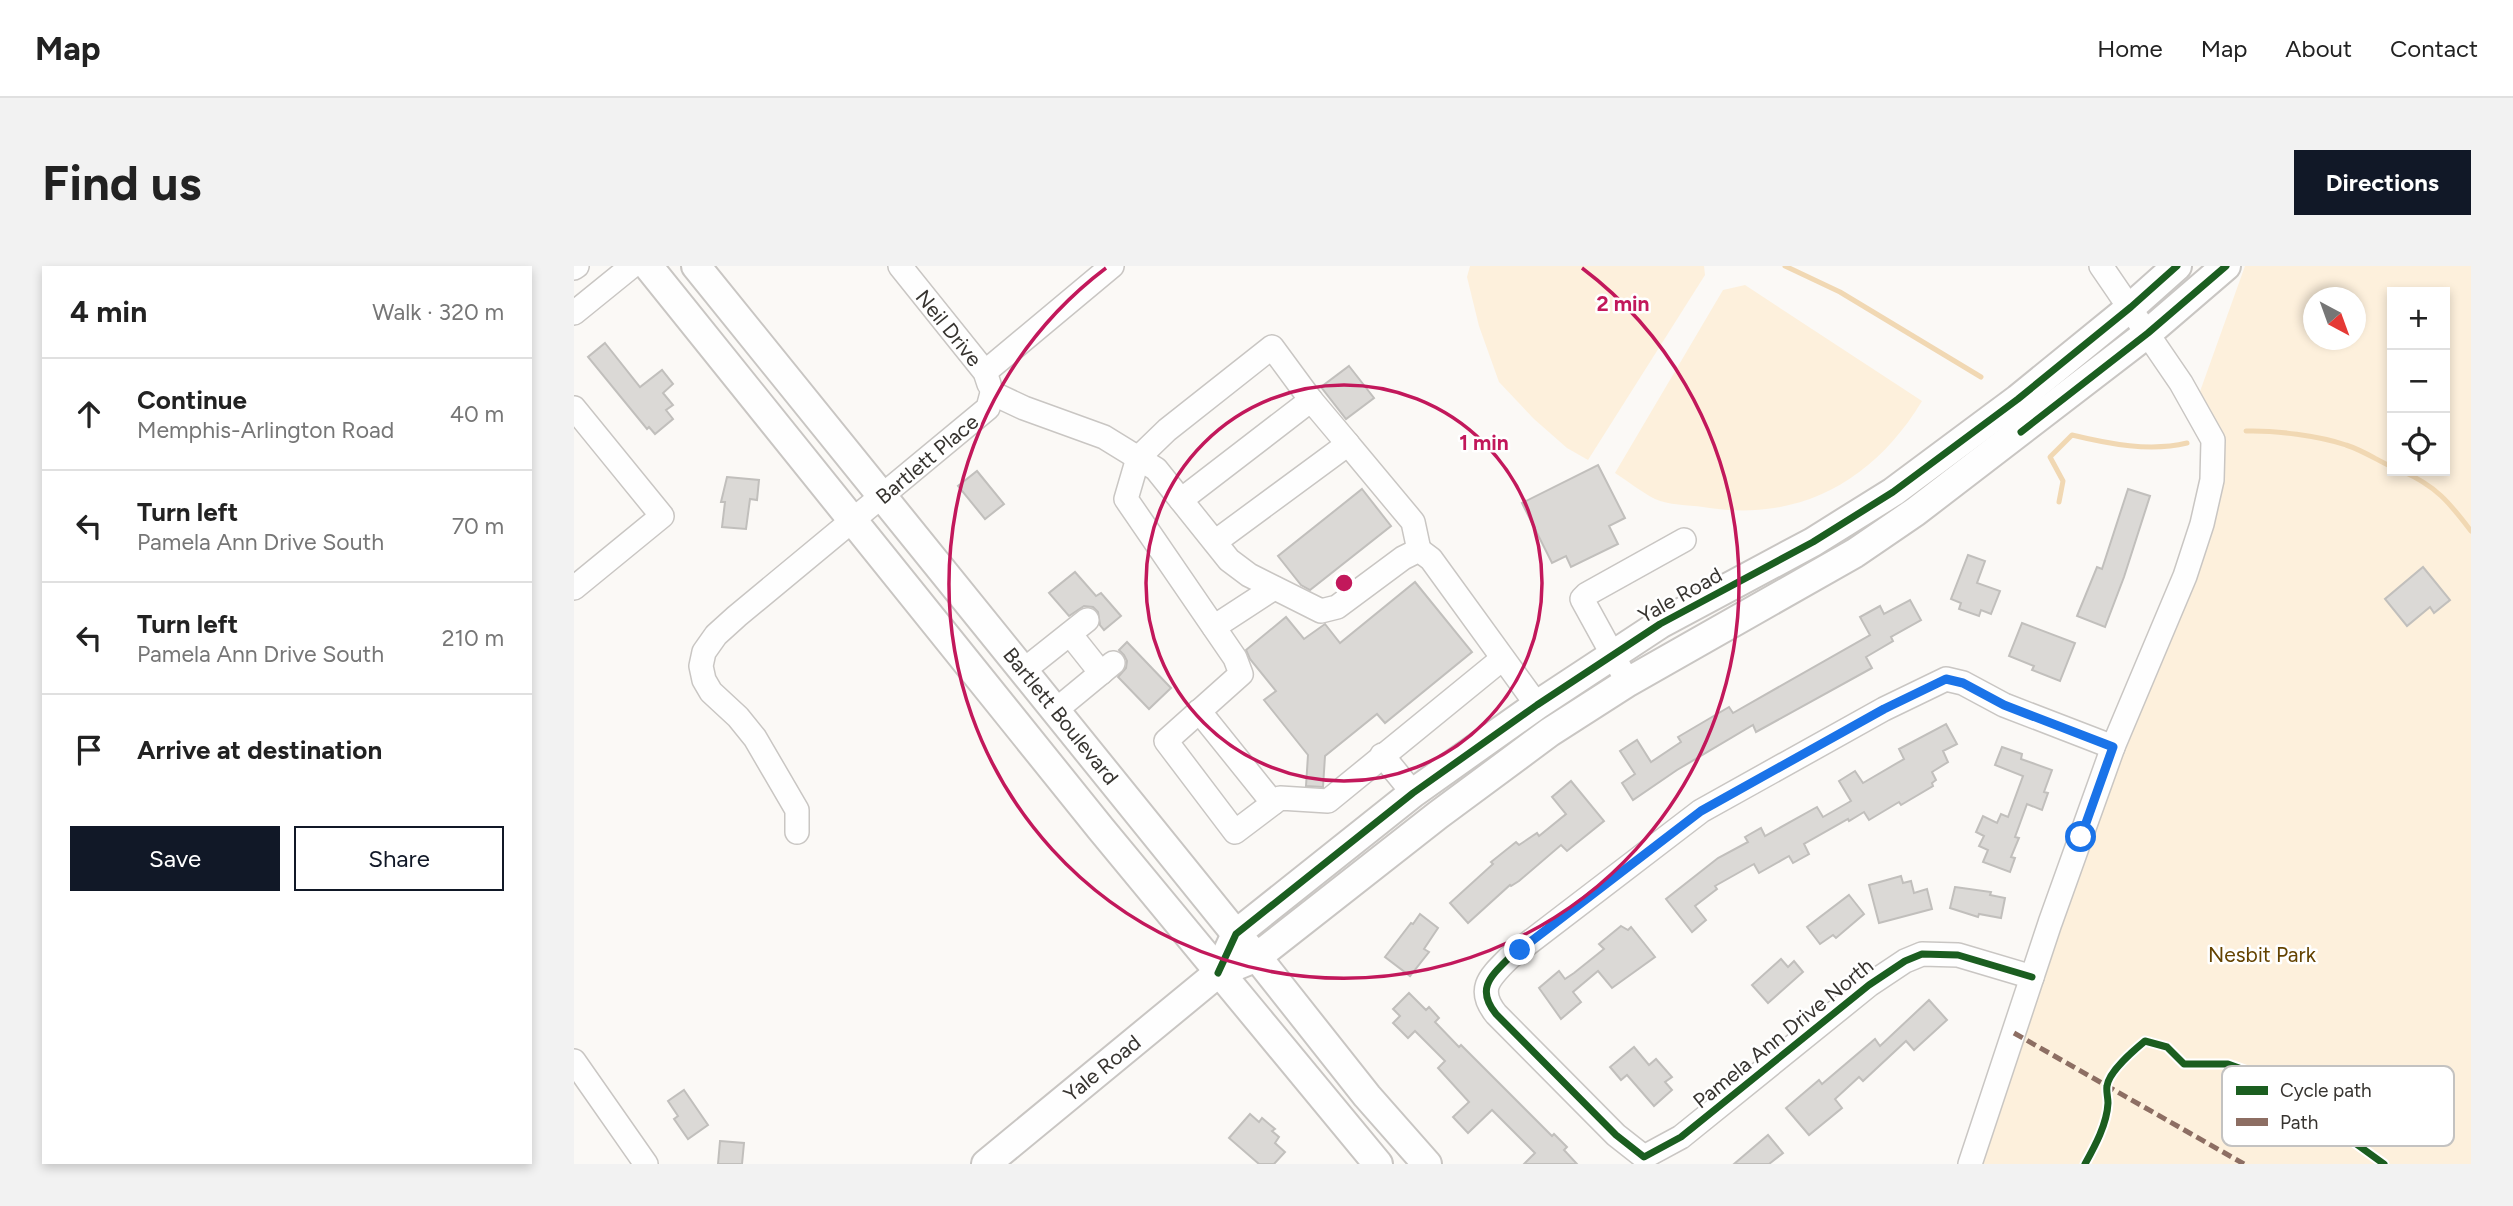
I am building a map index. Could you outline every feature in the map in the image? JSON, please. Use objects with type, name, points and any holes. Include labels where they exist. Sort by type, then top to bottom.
[{"type":"main road","name":"Bartlett Boulevard","points":[[648,266],[1218,973],[1378,1164]]},
{"type":"main road","name":"Bartlett Boulevard","points":[[696,266],[1367,1096],[1427,1164]]},
{"type":"main road","name":"Yale Road","points":[[1218,973],[1236,934],[1413,793],[1537,705],[1660,624],[1813,542],[1893,492],[1958,446],[2131,307],[2177,266]]},
{"type":"main road","name":"Yale Road","points":[[986,1164],[1218,973],[1257,957],[1550,732],[1628,682],[1855,552],[1915,512],[2148,334],[2226,266]]},
{"type":"main road","points":[[1011,716],[1041,690]]},
{"type":"street","points":[[574,313],[632,266]]},
{"type":"street","name":"Neil Drive","points":[[900,266],[988,382]]},
{"type":"street","name":"Bartlett Place","points":[[797,832],[797,810],[755,738],[738,717],[711,692],[704,680],[701,666],[704,652],[716,635],[988,408],[988,382],[1112,266]]},
{"type":"street","points":[[1970,1164],[2113,747],[2185,576],[2202,524],[2212,480],[2213,440],[2181,383],[2101,266]]},
{"type":"street","points":[[1502,659],[1328,801],[1280,798],[1235,832],[1166,741],[1241,674],[1235,658],[1126,499],[1138,458],[1167,430],[1272,347],[1311,400],[1413,522],[1419,550],[1431,559],[1537,705]]},
{"type":"street","points":[[988,382],[1024,408],[1104,437],[1156,469],[1229,559],[1249,575],[1321,611],[1337,607],[1402,558],[1419,550]]},
{"type":"street","points":[[1181,500],[1311,400]]},
{"type":"street","points":[[574,408],[662,516],[574,588]]},
{"type":"street","points":[[1215,542],[1348,444]]},
{"type":"street","points":[[1628,682],[1582,599],[1684,540]]},
{"type":"street","points":[[1214,627],[1275,588]]},
{"type":"street","points":[[1079,627],[1107,668],[1041,690],[1079,627]]},
{"type":"street","name":"Pamela Ann Drive North","points":[[2032,978],[1958,955],[1922,954],[1905,961],[1869,985],[1681,1137],[1644,1157],[1616,1135],[1496,1014],[1487,1001],[1487,985],[1509,958],[1701,811],[1884,709],[1945,671],[2004,705],[2113,747]]},
{"type":"street","points":[[1199,711],[1273,803]]},
{"type":"street","points":[[1382,755],[1413,793]]},
{"type":"street","points":[[574,1060],[646,1164]]},
{"type":"green space","points":[[1470,266],[1704,266],[1705,275],[1588,460],[1567,448],[1534,419],[1499,382],[1479,326],[1467,277]]},
{"type":"green space","name":"Nesbit Park","points":[[2245,266],[2471,266],[2471,1164],[1970,1164],[2203,491],[2203,442],[2193,411]]},
{"type":"green space","points":[[1745,285],[1922,401],[1880,454],[1856,474],[1830,490],[1801,502],[1770,509],[1738,510],[1672,504],[1655,499],[1615,473],[1723,290]]},
{"type":"building","points":[[605,343],[640,387],[662,370],[673,384],[663,393],[673,405],[666,410],[673,419],[655,434],[649,427],[647,429],[588,357]]},
{"type":"building","points":[[1349,366],[1374,398],[1346,419],[1321,387]]},
{"type":"building","points":[[1598,465],[1625,518],[1609,526],[1618,544],[1571,567],[1566,556],[1552,563],[1522,503]]},
{"type":"building","points":[[977,471],[1004,504],[985,519],[958,486]]},
{"type":"building","points":[[727,477],[759,480],[757,500],[750,499],[746,529],[722,527],[725,502],[721,502]]},
{"type":"building","points":[[1362,489],[1391,526],[1310,590],[1301,585],[1278,556]]},
{"type":"building","points":[[2128,489],[2150,496],[2105,627],[2077,616],[2097,567],[2102,569]]},
{"type":"building","points":[[1968,555],[1985,561],[1977,583],[2000,591],[1991,614],[1981,610],[1979,616],[1959,609],[1961,603],[1951,599]]},
{"type":"building","points":[[2423,567],[2450,600],[2434,613],[2430,607],[2407,626],[2385,599]]},
{"type":"building","points":[[1075,572],[1096,596],[1101,593],[1121,616],[1104,630],[1100,625],[1098,612],[1093,607],[1084,606],[1069,616],[1049,593]]},
{"type":"building","points":[[1415,582],[1472,652],[1385,723],[1377,714],[1325,756],[1323,787],[1306,786],[1308,755],[1264,700],[1276,691],[1246,650],[1286,617],[1304,639],[1325,624],[1340,643]]},
{"type":"building","points":[[1910,600],[1921,620],[1891,637],[1893,641],[1866,657],[1872,668],[1756,732],[1753,725],[1677,770],[1633,800],[1622,783],[1635,774],[1620,751],[1637,740],[1651,762],[1681,742],[1678,737],[1729,707],[1733,713],[1870,635],[1860,617],[1880,606],[1884,614]]},
{"type":"building","points":[[2022,623],[2075,643],[2060,681],[2032,670],[2034,666],[2009,656]]},
{"type":"building","points":[[1127,642],[1171,688],[1149,709],[1118,677],[1126,668],[1127,661],[1119,650]]},
{"type":"building","points":[[1946,724],[1957,744],[1943,751],[1948,762],[1932,772],[1936,780],[1932,783],[1933,786],[1869,820],[1864,812],[1849,821],[1848,819],[1804,844],[1809,854],[1793,863],[1789,856],[1759,873],[1754,864],[1715,886],[1717,889],[1695,906],[1706,920],[1692,932],[1666,899],[1718,858],[1748,842],[1745,837],[1761,828],[1765,836],[1817,807],[1823,817],[1851,801],[1839,781],[1855,771],[1863,783],[1904,759],[1899,749]]},
{"type":"building","points":[[2002,747],[2022,754],[2021,759],[2052,770],[2044,792],[2048,793],[2042,810],[2027,804],[2015,837],[2019,838],[2011,857],[2015,858],[2010,872],[1983,862],[1988,850],[1979,846],[1984,836],[1976,832],[1983,816],[1997,823],[2001,814],[2008,817],[2023,776],[1995,765]]},
{"type":"building","points":[[1571,781],[1604,821],[1567,851],[1561,845],[1519,881],[1510,885],[1468,923],[1450,903],[1493,864],[1491,862],[1516,842],[1519,845],[1537,833],[1539,836],[1566,814],[1552,797]]},
{"type":"building","points":[[1901,876],[1903,883],[1911,881],[1914,893],[1927,889],[1932,909],[1879,923],[1869,885]]},
{"type":"building","points":[[1955,887],[1991,892],[1990,895],[2005,898],[2001,918],[1979,914],[1978,917],[1950,908]]},
{"type":"building","points":[[1849,895],[1864,914],[1836,938],[1833,935],[1820,944],[1807,927]]},
{"type":"building","points":[[1420,914],[1438,928],[1424,949],[1429,952],[1410,976],[1385,957]]},
{"type":"building","points":[[1621,926],[1628,930],[1631,927],[1655,957],[1612,988],[1598,971],[1573,992],[1581,1002],[1561,1019],[1539,988],[1559,971],[1565,979],[1574,973],[1604,949],[1599,944]]},
{"type":"building","points":[[1781,959],[1788,967],[1794,961],[1803,972],[1768,1003],[1752,985]]},
{"type":"building","points":[[1409,993],[1426,1010],[1429,1007],[1439,1018],[1435,1022],[1459,1047],[1461,1045],[1552,1136],[1554,1134],[1567,1147],[1564,1150],[1577,1164],[1524,1164],[1535,1153],[1492,1110],[1468,1133],[1453,1117],[1469,1102],[1438,1068],[1445,1061],[1415,1031],[1408,1038],[1393,1023],[1400,1016],[1393,1009]]},
{"type":"building","points":[[1929,1000],[1947,1020],[1914,1050],[1906,1041],[1863,1081],[1859,1077],[1835,1099],[1842,1108],[1809,1135],[1786,1108],[1819,1080],[1822,1084],[1875,1039],[1880,1046]]},
{"type":"building","points":[[1634,1047],[1649,1065],[1656,1059],[1672,1077],[1665,1082],[1672,1090],[1654,1106],[1627,1075],[1621,1080],[1610,1067]]},
{"type":"building","points":[[684,1090],[708,1125],[688,1139],[674,1119],[678,1116],[668,1101]]},
{"type":"building","points":[[1250,1114],[1259,1122],[1262,1118],[1275,1129],[1272,1131],[1279,1137],[1275,1143],[1285,1152],[1274,1164],[1259,1164],[1229,1138]]},
{"type":"building","points":[[1768,1135],[1783,1153],[1769,1164],[1734,1164]]},
{"type":"building","points":[[720,1141],[744,1143],[742,1164],[718,1164]]},
{"type":"waterway","points":[[1785,266],[1840,292],[1981,377]]},
{"type":"waterway","points":[[2246,431],[2297,434],[2323,439],[2358,450],[2387,464]]},
{"type":"waterway","points":[[2059,502],[2063,481],[2050,457],[2072,435],[2144,447],[2187,443]]},
{"type":"waterway","points":[[2411,476],[2441,496],[2471,531]]},
{"type":"marked path","points":[[2014,1033],[2244,1164]]},
{"type":"cycle path","points":[[1218,973],[1236,934],[1413,793],[1537,705],[1660,624],[1813,542],[1893,492],[2018,399],[2177,266]]},
{"type":"cycle path","points":[[2021,432],[2148,333],[2226,266]]},
{"type":"cycle path","points":[[2032,977],[1958,955],[1922,954],[1905,961],[1869,985],[1681,1137],[1644,1157],[1616,1135],[1496,1014],[1486,990],[1491,977],[1509,958],[1701,811],[1884,709],[1946,679],[1963,683],[2004,705],[2113,747]]},
{"type":"cycle path","points":[[2085,1164],[2103,1127],[2109,1080],[2122,1062],[2145,1041],[2167,1047],[2184,1064],[2234,1066]]},
{"type":"cycle path","points":[[2359,1146],[2384,1164]]},
{"type":"route","points":[[1520,950],[1581,901],[1718,800],[1884,709],[1946,679],[1963,683],[2004,705],[2113,747],[2081,837]]}]
